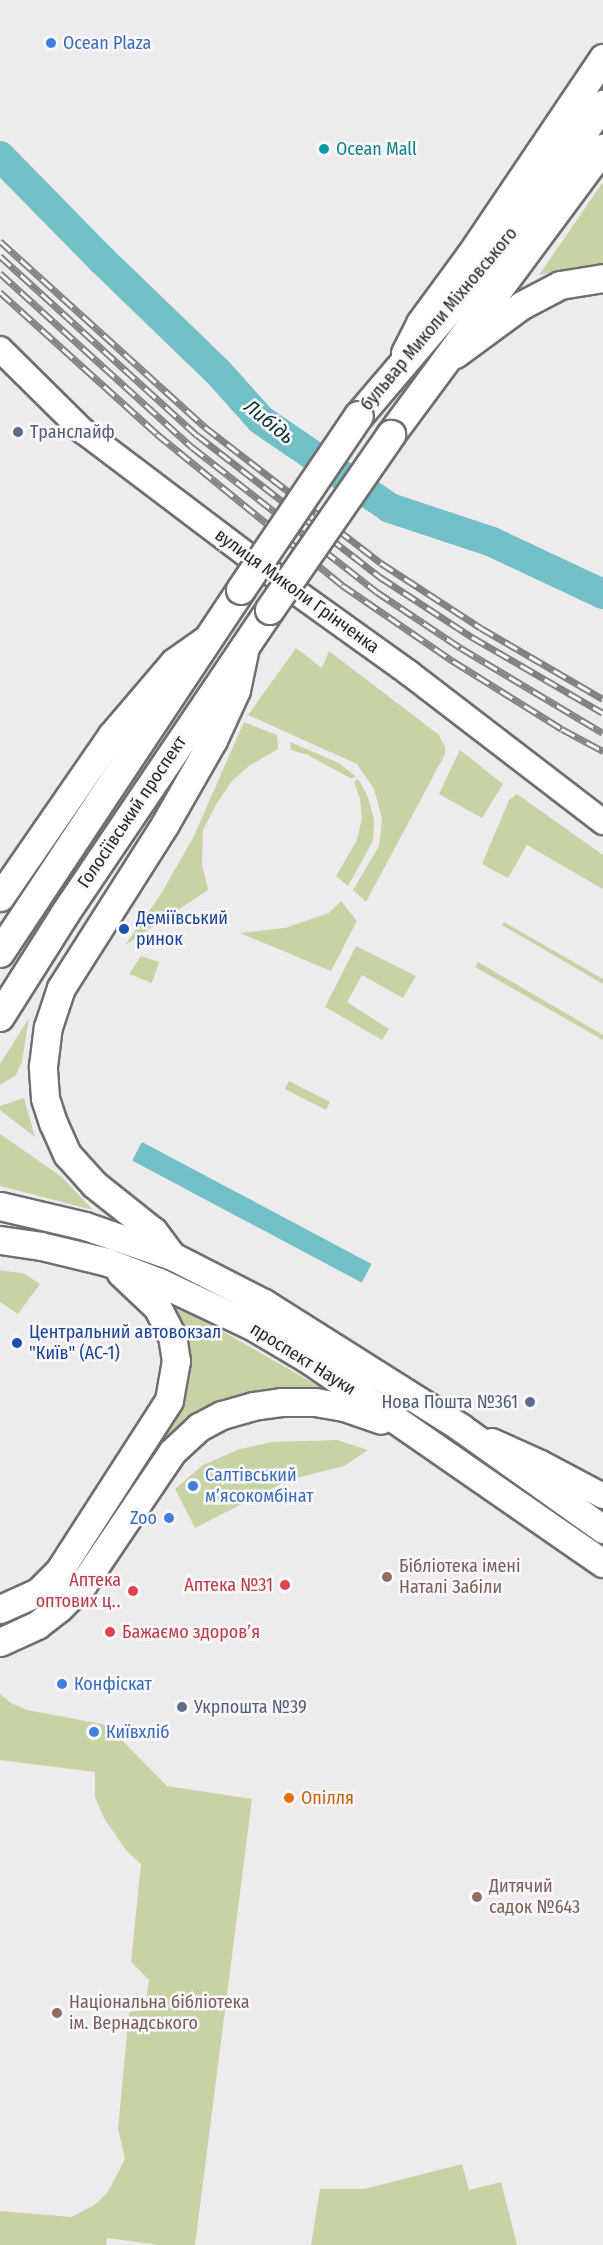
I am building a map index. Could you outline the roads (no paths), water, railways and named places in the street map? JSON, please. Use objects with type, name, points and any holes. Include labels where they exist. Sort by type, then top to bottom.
[{"type":"highway","name":"бульвар Миколи Міхновського","points":[[270,610],[391,435],[447,360],[603,105]]},
{"type":"highway","name":"бульвар Миколи Міхновського","points":[[241,590],[358,416],[396,371],[503,266],[603,149]]},
{"type":"highway","name":"Голосіївський проспект","points":[[0,953],[241,590]]},
{"type":"highway","name":"Голосіївський проспект","points":[[0,1017],[134,809],[270,610]]},
{"type":"main road","points":[[396,371],[420,323],[470,255],[603,58]]},
{"type":"main road","points":[[447,360],[531,300],[560,285],[603,278]]},
{"type":"main road","name":"вулиця Миколи Грінченка","points":[[0,350],[82,431],[296,592],[409,673],[603,822]]},
{"type":"main road","points":[[0,897],[111,736],[174,663],[210,637]]},
{"type":"main road","points":[[172,1256],[153,1231],[94,1184],[68,1154],[53,1123],[45,1098],[43,1066],[48,1027],[61,988],[165,824],[213,740],[236,690],[247,641]]},
{"type":"main road","name":"проспект Науки","points":[[0,1206],[85,1226],[172,1256],[264,1303],[460,1427],[603,1529]]},
{"type":"main road","name":"проспект Науки","points":[[0,1240],[41,1246],[107,1262],[159,1282],[252,1326],[311,1361],[603,1563]]},
{"type":"main road","points":[[0,1609],[38,1592],[59,1571],[169,1400],[175,1380],[175,1352],[171,1336],[157,1307],[131,1281],[107,1262]]},
{"type":"main road","points":[[0,1642],[37,1624],[59,1608],[83,1584],[172,1452],[199,1427],[222,1415],[262,1404],[315,1402],[344,1407],[416,1433]]},
{"type":"main road","name":"проспект Науки","points":[[460,1427],[541,1463],[603,1496]]},
{"type":"water","points":[[142,1142],[372,1264],[362,1283],[132,1161]]},
{"type":"waterway","name":"Либідь","points":[[0,156],[102,260],[218,372],[261,420],[390,508],[492,542],[603,594]]},
{"type":"railway","points":[[0,241],[205,427],[381,563],[481,628],[603,699]]},
{"type":"railway","points":[[0,256],[197,435],[380,577],[472,637],[603,713]]},
{"type":"railway","points":[[0,273],[192,447],[377,592],[461,648],[603,733]]},
{"type":"railway","points":[[0,292],[157,434],[342,585],[453,661],[562,729],[603,751]]},
{"type":"place","name":"Ocean Plaza","points":[[51,43]]},
{"type":"place","name":"Ocean Mall","points":[[324,149]]},
{"type":"place","name":"Транслайф","points":[[18,432]]},
{"type":"place","name":"Деміївський ринок","points":[[124,929]]},
{"type":"place","name":"Центральний автовокзал \"Київ\" (АС-1)","points":[[17,1343]]},
{"type":"place","name":"Нова Пошта №361","points":[[530,1402]]},
{"type":"place","name":"Салтівський мʼясокомбінат","points":[[193,1486]]},
{"type":"place","name":"Zoo","points":[[169,1518]]},
{"type":"place","name":"Бібліотека імені Наталі Забіли","points":[[387,1577]]},
{"type":"place","name":"Аптека №31","points":[[285,1585]]},
{"type":"place","name":"Аптека оптових ц‥","points":[[133,1591]]},
{"type":"place","name":"Бажаємо здоровʼя","points":[[110,1632]]},
{"type":"place","name":"Конфіскат","points":[[62,1684]]},
{"type":"place","name":"Укрпошта №39","points":[[182,1707]]},
{"type":"place","name":"Київхліб","points":[[94,1732]]},
{"type":"place","name":"Опілля","points":[[289,1798]]},
{"type":"place","name":"Дитячий садок №643","points":[[477,1897]]},
{"type":"place","name":"Національна бібліотека ім. Вернадського","points":[[57,2013]]}]
